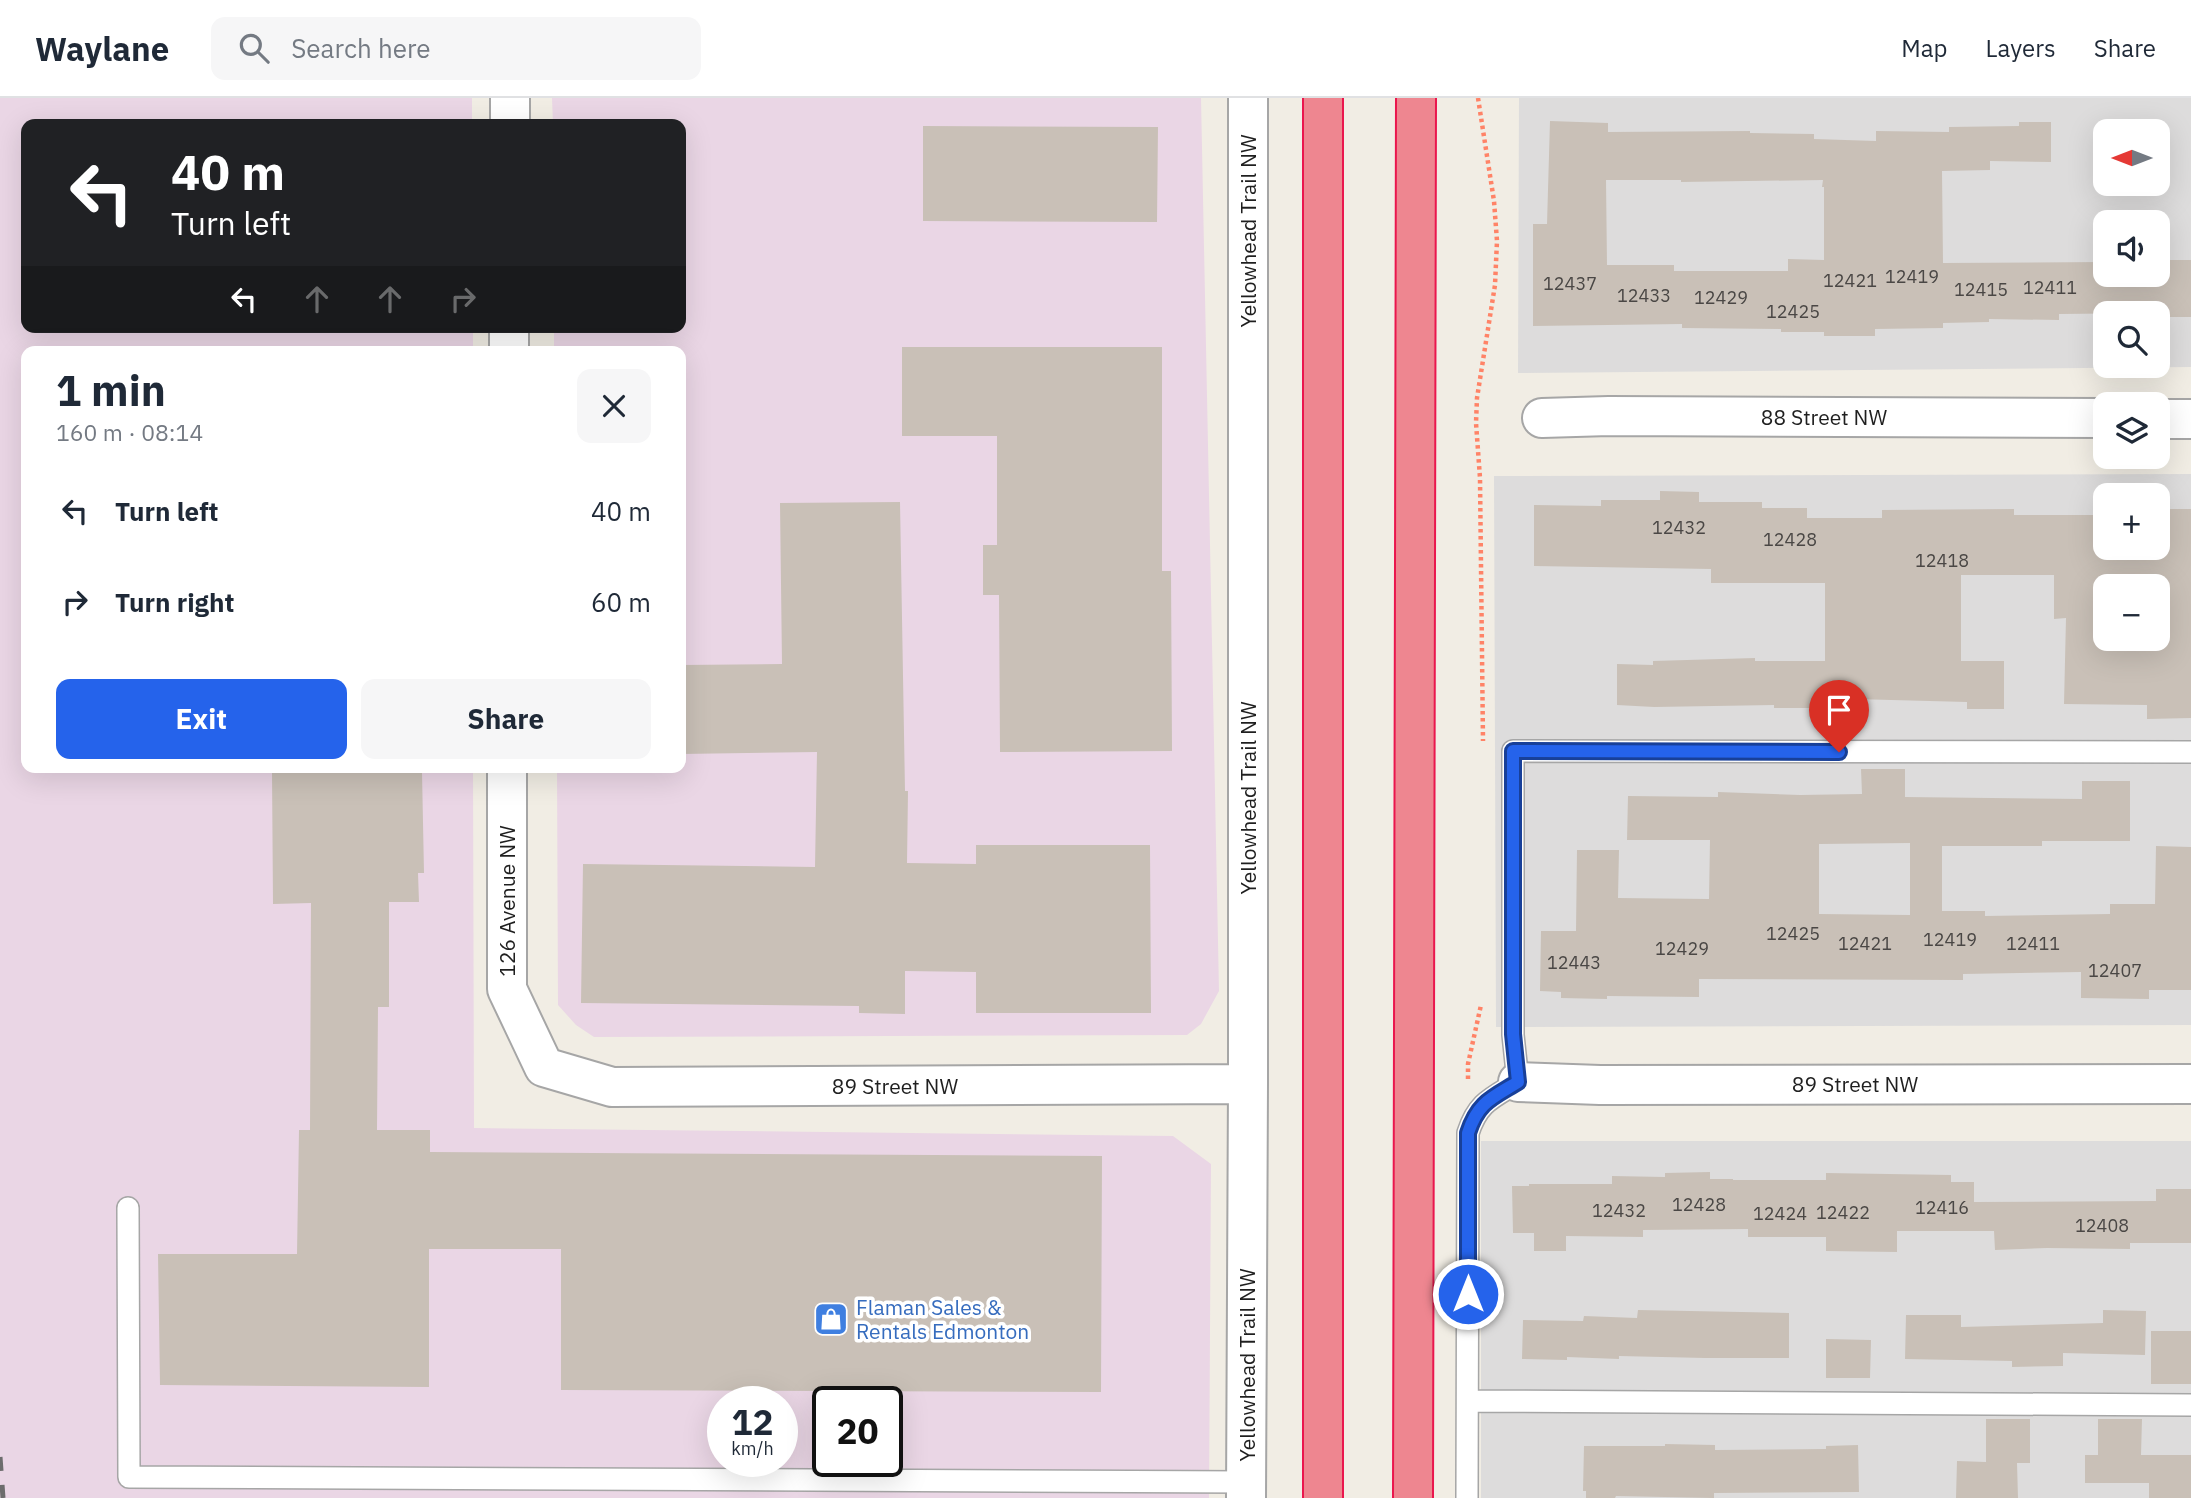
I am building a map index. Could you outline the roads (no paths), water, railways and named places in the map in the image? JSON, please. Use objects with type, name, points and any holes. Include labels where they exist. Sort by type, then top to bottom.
[{"type":"highway","points":[[1323,98],[1323,1498]]},
{"type":"highway","points":[[1413,1498],[1416,98]]},
{"type":"street","points":[[510,98],[510,119]]},
{"type":"street","name":"Yellowhead Trail NW","points":[[1246,1490],[1248,98]]},
{"type":"street","name":"88 Street NW","points":[[1542,418],[2093,418]]},
{"type":"street","points":[[2170,419],[2191,419]]},
{"type":"street","name":"126 Avenue NW","points":[[508,773],[507,989],[544,1067]]},
{"type":"street","name":"89 Street NW","points":[[544,1067],[612,1087],[1248,1084]]},
{"type":"street","name":"89 Street NW","points":[[1518,1082],[1601,1085],[2191,1084]]},
{"type":"lane","points":[[1467,1498],[1468,1133],[1481,1106],[1518,1082],[1513,1034],[1513,751],[2191,752]]},
{"type":"lane","points":[[128,1208],[129,1477],[1246,1490]]},
{"type":"lane","points":[[1468,1402],[2191,1405]]},
{"type":"railway","points":[[0,1457],[3,1498]]},
{"type":"place","name":"Flaman Sales & Rentals Edmonton","points":[[831,1319]]}]
